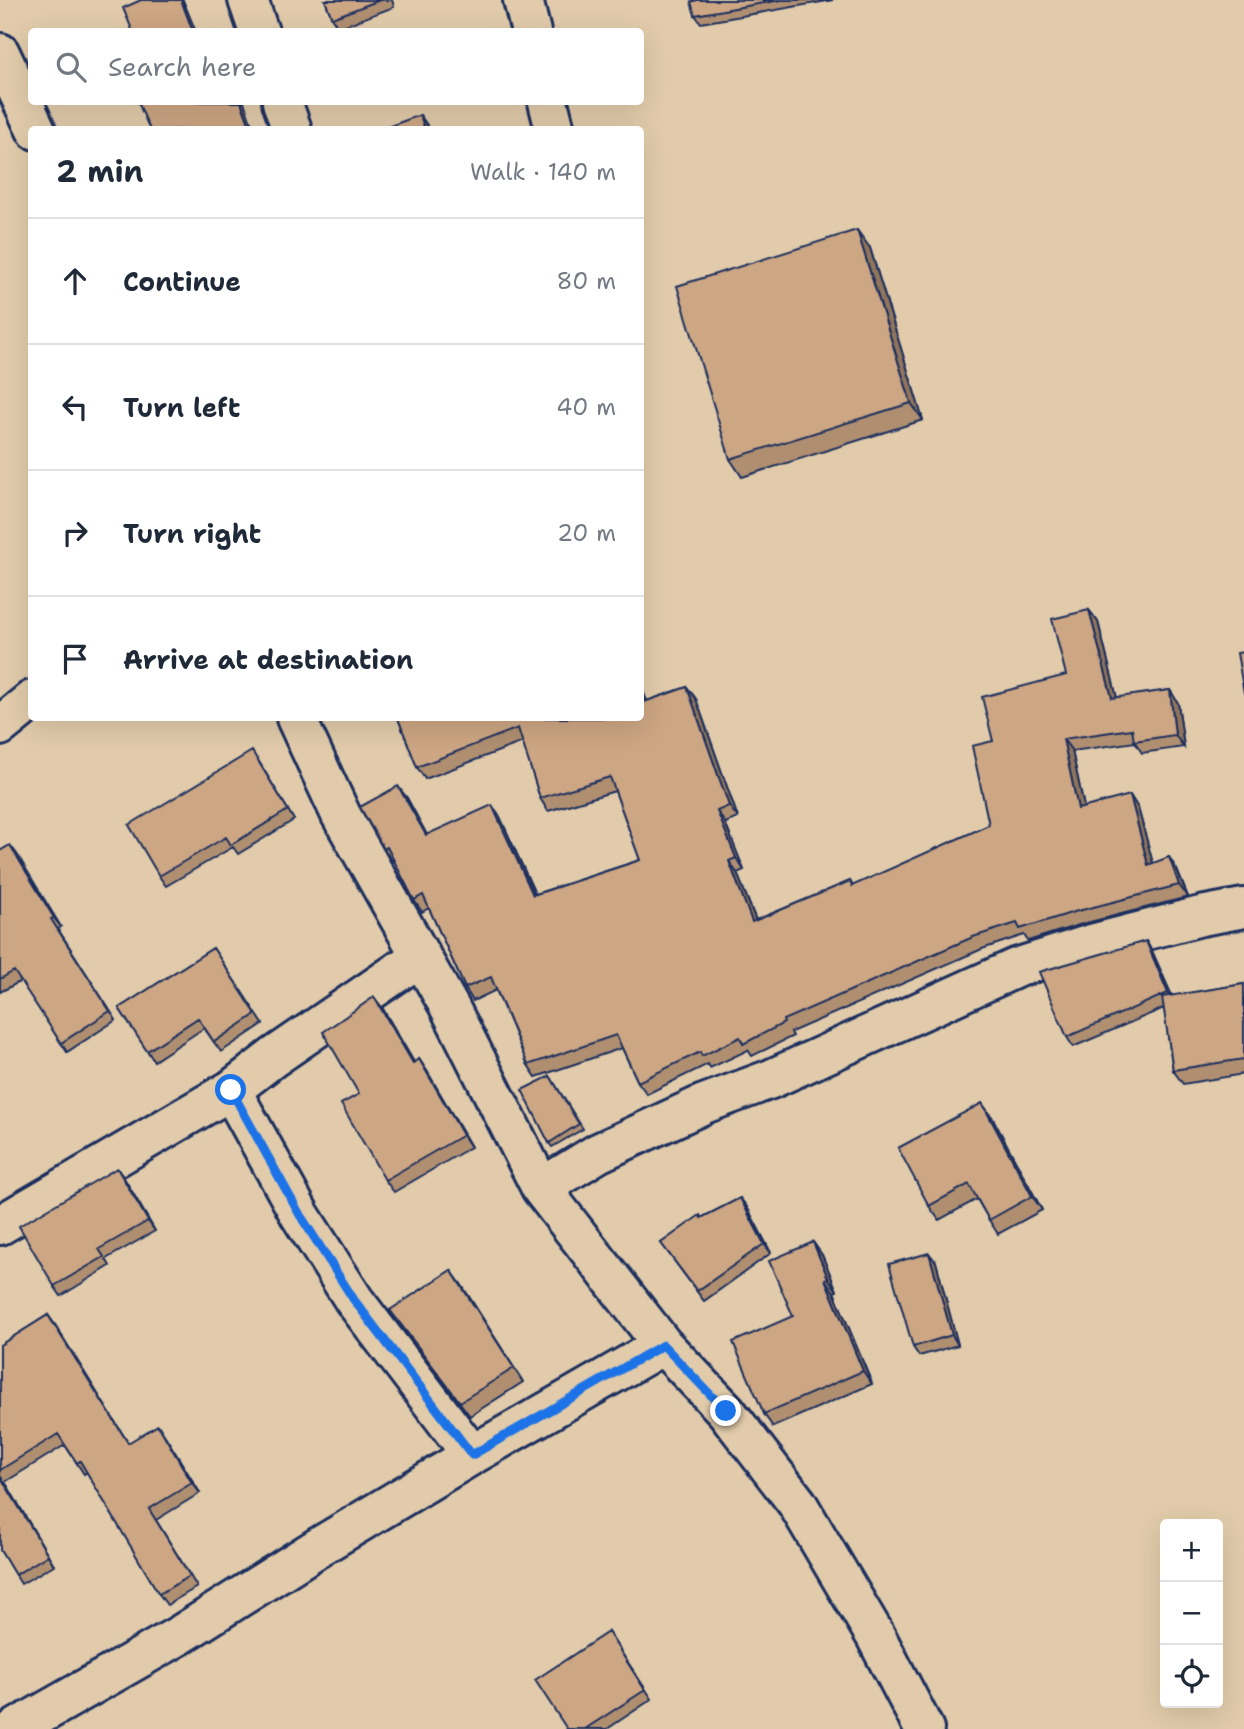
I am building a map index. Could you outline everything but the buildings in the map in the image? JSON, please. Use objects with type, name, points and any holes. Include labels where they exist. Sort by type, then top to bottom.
[{"type":"street","points":[[248,0],[258,28]]},
{"type":"street","points":[[523,0],[530,28]]},
{"type":"street","points":[[0,53],[34,126]]},
{"type":"street","points":[[283,105],[291,126]]},
{"type":"street","points":[[549,105],[554,126]]},
{"type":"street","points":[[0,726],[28,704]]},
{"type":"street","points":[[297,721],[341,815],[421,956],[541,1188],[663,1345],[726,1411],[797,1503],[875,1635],[924,1729]]},
{"type":"street","points":[[541,1188],[598,1153],[704,1104],[771,1079],[1016,968],[1088,945],[1201,916],[1244,908]]},
{"type":"street","points":[[0,1225],[231,1090],[274,1057],[421,956]]},
{"type":"street","points":[[231,1090],[300,1215],[354,1300],[472,1455]]},
{"type":"street","points":[[15,1729],[180,1635],[322,1545],[663,1345]]},
{"type":"route","points":[[231,1090],[300,1215],[354,1300],[472,1455],[663,1345],[726,1411]]}]
